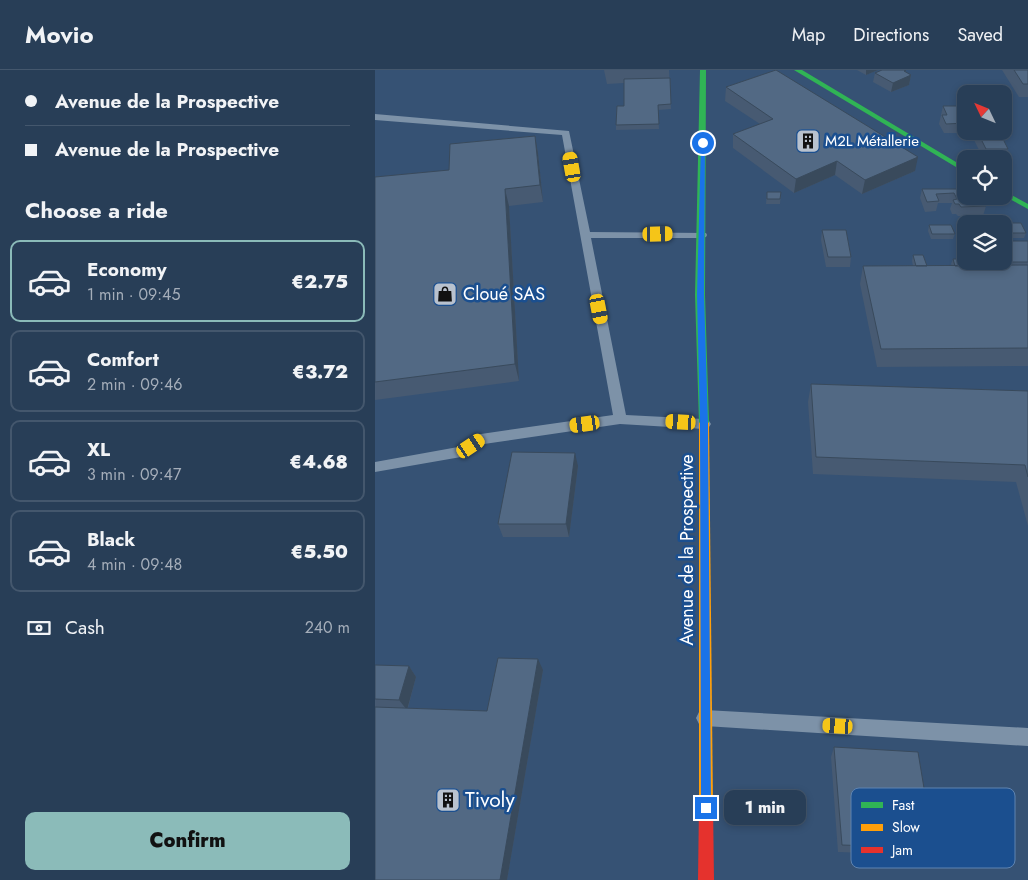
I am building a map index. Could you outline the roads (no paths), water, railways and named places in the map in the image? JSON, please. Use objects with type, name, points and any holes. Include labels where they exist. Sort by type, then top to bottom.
[{"type":"main road","name":"Avenue de la Prospective","points":[[703,70],[701,295],[704,424],[706,880]]},
{"type":"main road","points":[[797,70],[957,166]]},
{"type":"main road","points":[[1012,198],[1028,208]]},
{"type":"lane","points":[[375,117],[566,133],[620,419]]},
{"type":"lane","points":[[585,235],[702,235]]},
{"type":"lane","points":[[375,467],[461,452],[481,439],[620,419],[704,424]]},
{"type":"lane","points":[[705,718],[1028,737]]},
{"type":"place","name":"M2L Métallerie","points":[[808,141]]},
{"type":"place","name":"Cloué SAS","points":[[445,294]]},
{"type":"place","name":"Tivoly","points":[[448,800]]}]
